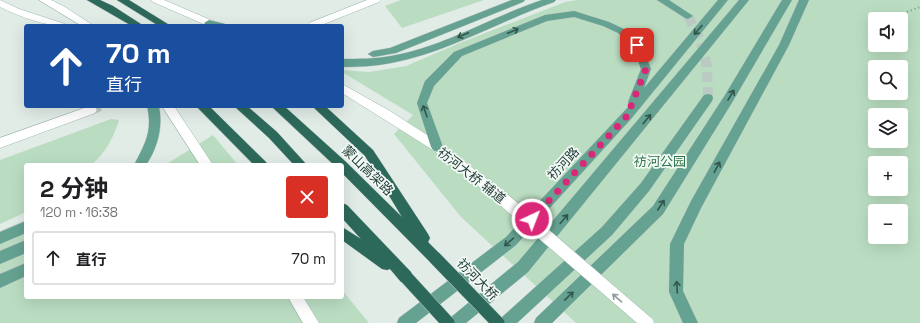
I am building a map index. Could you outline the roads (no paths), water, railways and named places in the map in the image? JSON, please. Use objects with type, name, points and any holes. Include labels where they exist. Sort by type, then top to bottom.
[{"type":"highway","points":[[92,0],[110,8],[135,24]]},
{"type":"highway","points":[[122,0],[163,24]]},
{"type":"highway","points":[[204,108],[260,163]]},
{"type":"highway","points":[[242,108],[273,135],[299,163]]},
{"type":"highway","name":"蒙山高架路","points":[[278,108],[340,163]]},
{"type":"highway","points":[[320,108],[368,153],[435,258]]},
{"type":"highway","name":"蒙山高架路","points":[[344,167],[435,258]]},
{"type":"highway","points":[[344,211],[448,323]]},
{"type":"highway","points":[[344,234],[406,277]]},
{"type":"highway","name":"祊河大桥","points":[[435,258],[498,323]]},
{"type":"main road","points":[[44,0],[62,8],[86,24]]},
{"type":"main road","points":[[156,0],[213,24]]},
{"type":"main road","points":[[315,24],[376,0]]},
{"type":"main road","points":[[344,57],[365,56],[392,51],[520,0]]},
{"type":"main road","points":[[344,63],[356,64],[394,59],[430,49],[551,0]]},
{"type":"main road","points":[[662,0],[688,16]]},
{"type":"main road","name":"祊河路","points":[[404,323],[511,241],[627,116],[723,0]]},
{"type":"main road","points":[[455,323],[523,267],[744,0]]},
{"type":"main road","points":[[541,323],[658,210],[729,98],[788,0]]},
{"type":"main road","points":[[690,323],[676,292],[677,244],[768,72],[784,45],[804,0]]},
{"type":"main road","points":[[0,3],[16,12],[55,24]]},
{"type":"main road","points":[[437,147],[422,103],[429,84],[458,54],[544,18],[574,14],[606,24],[621,31],[637,45],[646,69],[627,116]]},
{"type":"main road","name":"祊河大桥 辅道","points":[[344,89],[437,147],[496,193],[647,323]]},
{"type":"main road","points":[[506,323],[607,231],[645,187],[708,98]]},
{"type":"main road","points":[[141,163],[154,138],[157,117],[154,108]]},
{"type":"main road","points":[[169,108],[206,163]]},
{"type":"main road","points":[[0,143],[91,110]]},
{"type":"main road","points":[[0,238],[24,228]]},
{"type":"main road","points":[[0,258],[24,247]]},
{"type":"main road","points":[[0,281],[24,270]]},
{"type":"main road","points":[[296,299],[312,323]]},
{"type":"tunnel","points":[[688,16],[700,39],[707,66],[708,98]]},
{"type":"tunnel","points":[[91,110],[96,108]]},
{"type":"park label","name":"祊河公园","points":[[660,161]]}]
